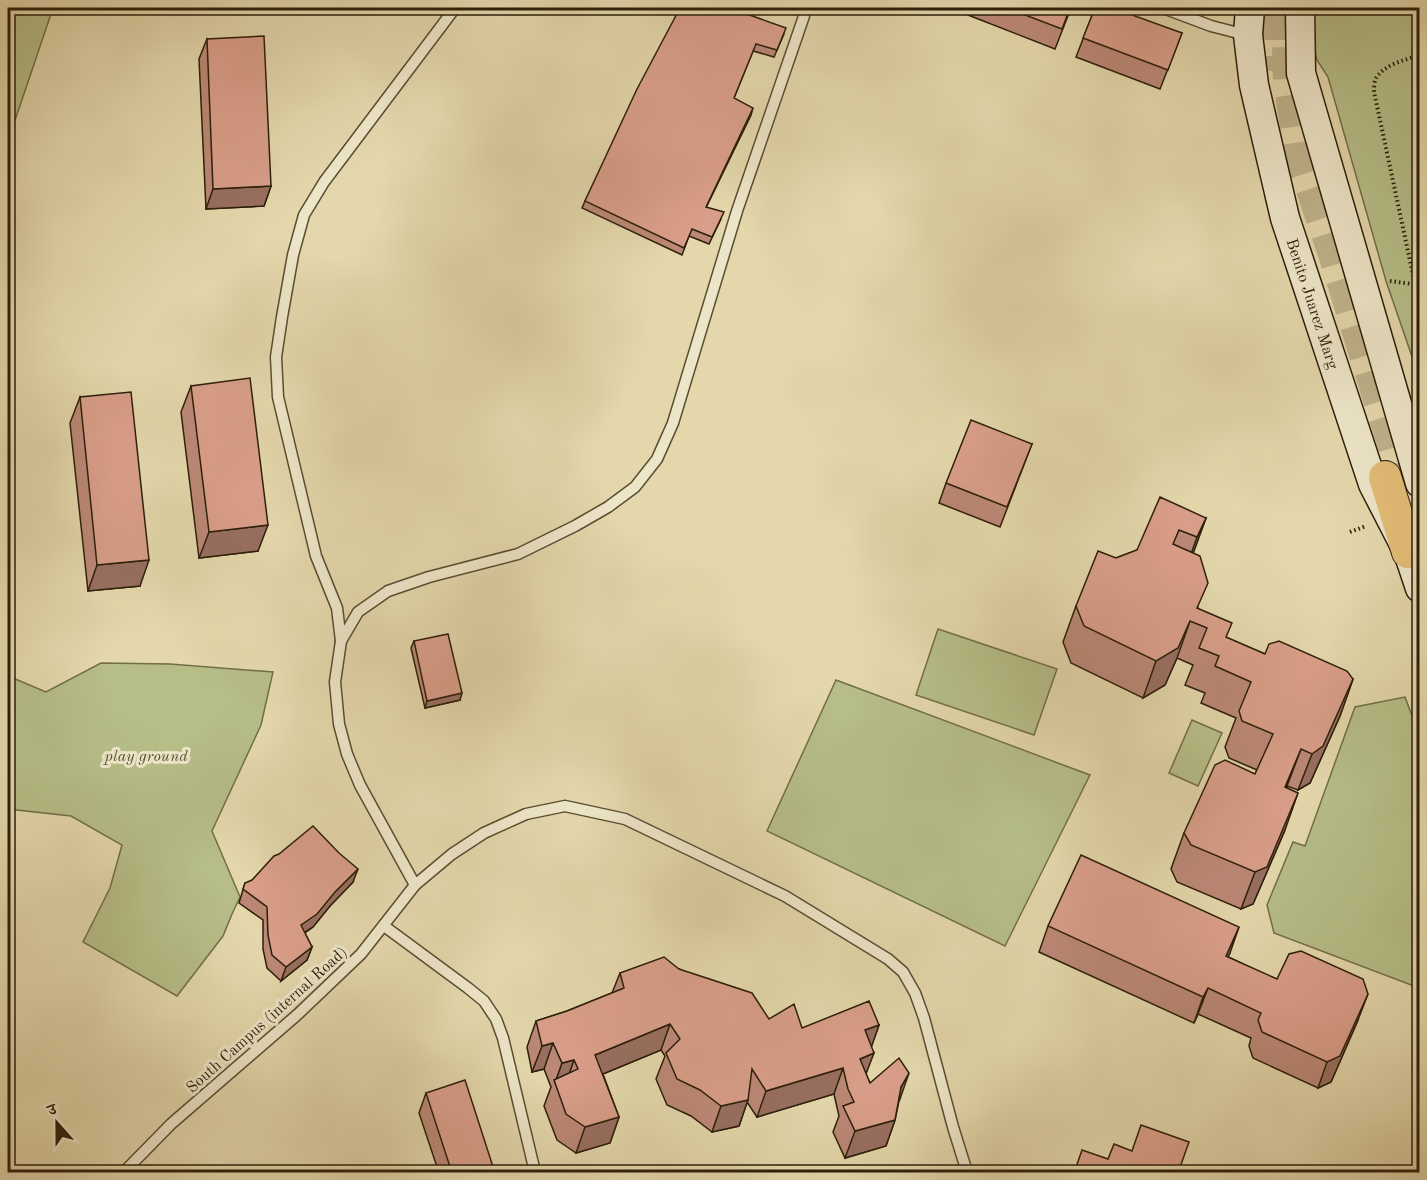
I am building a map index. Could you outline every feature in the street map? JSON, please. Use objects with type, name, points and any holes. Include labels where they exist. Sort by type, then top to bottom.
[{"type":"main road","points":[[1403,479],[1414,539]]},
{"type":"street","name":"Benito Juarez Marg","points":[[1250,8],[1248,35],[1254,85],[1285,218],[1373,484],[1414,539],[1419,588]]},
{"type":"street","points":[[1300,8],[1301,73],[1403,479]]},
{"type":"lane","points":[[415,885],[360,785],[347,754],[339,724],[335,682],[341,641],[337,608],[316,556],[278,398],[276,357],[293,255],[304,215],[324,182],[455,8]]},
{"type":"lane","points":[[341,641],[358,612],[388,591],[429,577],[518,554],[565,531],[608,507],[635,487],[657,459],[673,423],[737,211],[804,16],[804,8]]},
{"type":"lane","points":[[1164,8],[1211,26],[1248,35]]},
{"type":"lane","name":"South Campus (internal Road)","points":[[124,1173],[171,1124],[297,1015],[361,954],[415,885],[452,854],[484,833],[526,814],[566,806],[626,819],[785,896],[888,959],[903,972],[915,993],[924,1018],[967,1173]]},
{"type":"lane","points":[[384,926],[484,1001],[496,1019],[503,1038],[535,1173]]},
{"type":"path","points":[[1419,55],[1385,69],[1375,79],[1374,92],[1419,293]]},
{"type":"path","points":[[1386,281],[1417,284]]},
{"type":"green space","points":[[8,8],[53,8],[8,141]]},
{"type":"green space","points":[[1309,8],[1419,8],[1419,377],[1386,281],[1328,77],[1317,60],[1307,19]]},
{"type":"green space","points":[[938,629],[1057,669],[1034,735],[916,695]]},
{"type":"green space","name":"play ground","points":[[101,663],[170,664],[273,672],[261,725],[212,831],[240,897],[223,936],[177,996],[83,942],[110,888],[122,845],[71,816],[8,809],[8,676],[46,692]]},
{"type":"green space","points":[[836,680],[1090,775],[1005,946],[767,831]]},
{"type":"green space","points":[[1405,697],[1419,734],[1419,988],[1274,933],[1267,905],[1293,842],[1305,846],[1355,707]]},
{"type":"green space","points":[[1192,720],[1222,733],[1198,786],[1169,773]]},
{"type":"building","points":[[680,8],[730,8],[786,28],[777,50],[756,44],[734,98],[753,108],[706,207],[724,212],[712,237],[692,229],[684,248],[585,201],[637,89]]},
{"type":"building","points":[[1007,8],[1070,8],[1062,29]]},
{"type":"building","points":[[1095,8],[1113,8],[1182,33],[1168,70],[1083,38]]},
{"type":"building","points":[[264,36],[271,186],[213,189],[207,39]]},
{"type":"building","points":[[250,378],[268,525],[209,532],[191,386]]},
{"type":"building","points":[[131,392],[149,560],[97,565],[80,397]]},
{"type":"building","points":[[971,420],[1032,444],[1007,507],[946,483]]},
{"type":"building","points":[[1160,497],[1206,518],[1197,537],[1179,530],[1173,544],[1200,556],[1208,583],[1197,608],[1232,623],[1226,637],[1265,654],[1269,644],[1279,641],[1347,671],[1353,679],[1323,746],[1312,754],[1301,749],[1285,787],[1298,793],[1267,867],[1255,872],[1191,845],[1184,833],[1215,765],[1225,760],[1255,774],[1273,734],[1242,721],[1239,711],[1251,682],[1215,666],[1219,656],[1199,648],[1207,628],[1190,621],[1178,648],[1156,661],[1084,626],[1076,606],[1098,551],[1116,558],[1137,550]]},
{"type":"building","points":[[448,634],[462,693],[427,701],[414,641]]},
{"type":"building","points":[[313,826],[358,869],[317,914],[301,925],[312,947],[286,967],[272,955],[268,935],[267,907],[243,889],[245,883],[252,880],[274,856]]},
{"type":"building","points":[[1081,855],[1239,927],[1226,956],[1277,979],[1289,954],[1301,951],[1363,979],[1368,994],[1340,1056],[1327,1062],[1262,1032],[1258,1020],[1261,1013],[1208,988],[1203,997],[1048,926]]},
{"type":"building","points":[[664,957],[679,969],[752,993],[769,1019],[794,1004],[802,1028],[869,1001],[879,1025],[865,1030],[874,1053],[860,1059],[870,1083],[899,1058],[909,1073],[901,1087],[895,1120],[855,1131],[843,1106],[854,1102],[843,1068],[766,1091],[752,1069],[748,1100],[721,1106],[700,1090],[677,1079],[666,1053],[680,1039],[670,1024],[595,1055],[619,1117],[585,1127],[566,1114],[554,1080],[578,1069],[574,1060],[562,1063],[553,1043],[542,1046],[536,1021],[624,988],[620,973]]},
{"type":"building","points":[[465,1080],[495,1173],[452,1173],[426,1093]]},
{"type":"building","points":[[1141,1125],[1189,1142],[1178,1173],[1074,1173],[1082,1150],[1108,1159],[1114,1144],[1132,1151]]},
{"type":"tunnel","points":[[1277,8],[1277,71]]},
{"type":"tunnel","points":[[1288,47],[1289,79],[1300,154],[1336,260],[1403,477]]}]
